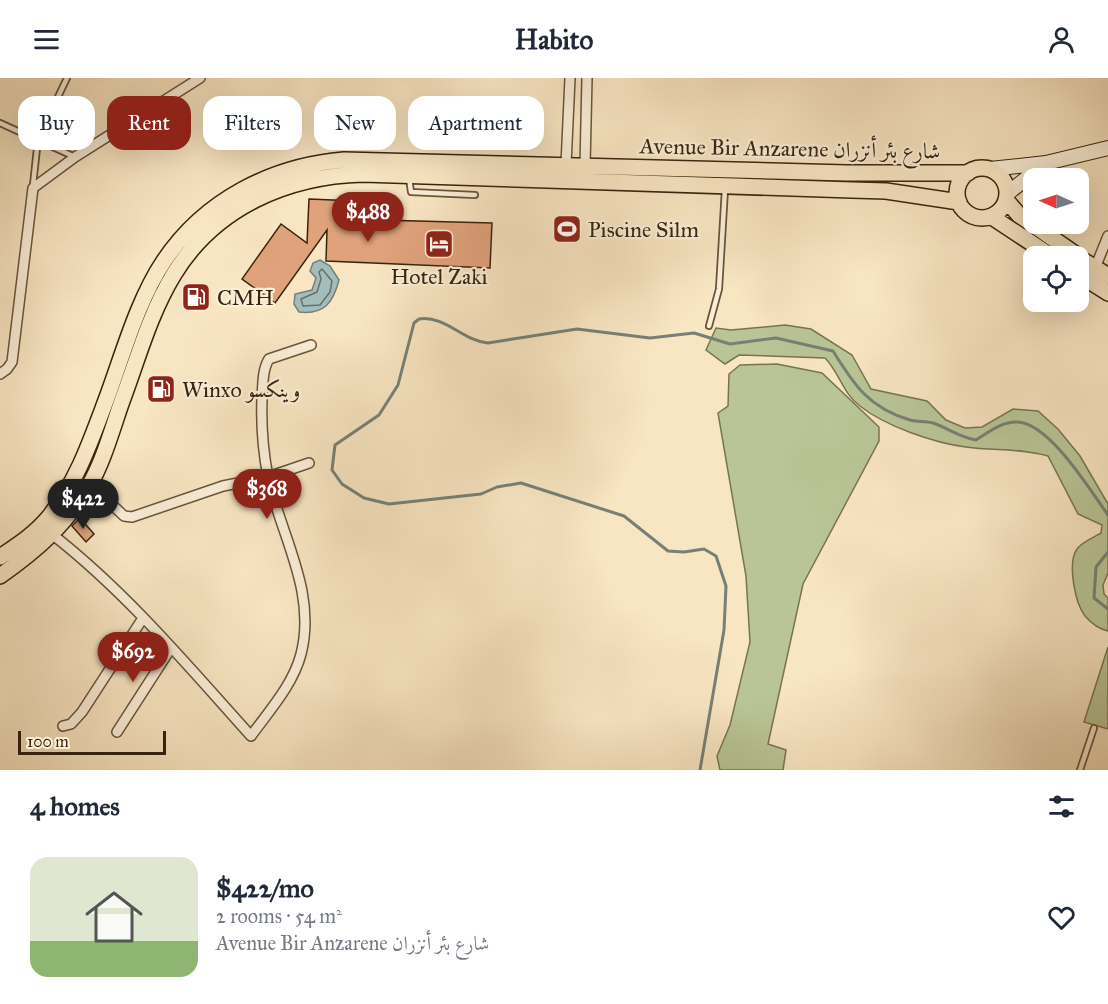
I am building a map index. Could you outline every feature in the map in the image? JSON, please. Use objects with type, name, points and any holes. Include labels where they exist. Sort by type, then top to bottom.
[{"type":"main road","points":[[1036,246],[992,217],[972,216],[958,202],[959,183],[968,173],[978,168],[990,169],[1046,163],[1108,148]]},
{"type":"main road","name":"Avenue Bir Anzarene شارع بئر أنزران","points":[[0,557],[31,536],[63,496],[89,447],[140,309],[163,262],[192,227],[227,199],[284,170],[325,161],[566,173]]},
{"type":"main road","points":[[992,217],[1001,211],[1007,197],[1046,163]]},
{"type":"main road","points":[[990,169],[1003,178],[1007,197],[1019,215],[1063,246]]},
{"type":"main road","name":"Avenue Bir Anzarene شارع بئر أنزران","points":[[584,173],[725,186],[886,191],[958,202]]},
{"type":"main road","name":"Avenue Bir Anzarene شارع بئر أنزران","points":[[0,576],[53,535],[90,484],[164,292],[175,273],[209,232],[242,206],[262,194],[303,180],[341,175],[968,173]]},
{"type":"main road","points":[[1089,264],[1102,272]]},
{"type":"main road","points":[[1089,281],[1108,293]]},
{"type":"street","points":[[0,374],[12,362],[33,188],[75,157],[200,78]]},
{"type":"street","points":[[566,173],[570,78]]},
{"type":"street","points":[[584,173],[587,78]]},
{"type":"street","points":[[1102,272],[1108,236]]},
{"type":"street","points":[[53,535],[94,567],[251,736],[296,667],[303,643],[306,619],[298,570],[268,477],[261,418],[266,364],[274,356],[311,345]]},
{"type":"street","points":[[90,484],[127,517],[177,503],[222,486],[268,477],[309,463]]},
{"type":"street","points":[[63,726],[71,724],[82,712],[143,618]]},
{"type":"street","points":[[117,732],[171,648]]},
{"type":"lane","points":[[58,96],[67,78]]},
{"type":"lane","points":[[0,123],[18,131]]},
{"type":"lane","points":[[33,188],[37,150]]},
{"type":"lane","points":[[61,150],[75,157]]},
{"type":"lane","points":[[409,175],[410,192],[475,195]]},
{"type":"lane","points":[[709,326],[719,289],[725,186]]},
{"type":"lane","points":[[1080,770],[1094,728]]},
{"type":"green space","points":[[785,325],[811,329],[852,355],[871,389],[927,401],[946,420],[965,428],[982,427],[1013,409],[1038,411],[1058,429],[1080,456],[1108,504],[1108,573],[1103,585],[1104,594],[1108,598],[1108,631],[1095,625],[1081,610],[1075,593],[1072,573],[1077,549],[1101,533],[1102,525],[1078,514],[1048,456],[953,445],[896,427],[854,401],[825,358],[739,355],[725,364],[706,350],[716,328],[731,330]]},
{"type":"green space","points":[[777,364],[822,373],[879,427],[879,441],[803,584],[768,744],[786,750],[783,770],[720,770],[717,756],[730,725],[750,642],[746,576],[718,413],[728,406],[729,374],[740,365]]},
{"type":"green space","points":[[1108,647],[1108,729],[1084,722]]},
{"type":"water","points":[[320,260],[330,266],[339,280],[337,288],[326,306],[315,312],[299,312],[294,304],[295,294],[312,290],[316,278],[310,271],[313,263]]},
{"type":"building","points":[[309,199],[380,202],[380,220],[492,223],[490,268],[326,261],[327,230],[275,303],[242,279],[281,224],[307,243]]},
{"type":"building","points":[[80,518],[94,534],[86,542],[72,526]]},
{"type":"waterway","points":[[700,770],[724,630],[726,586],[716,556],[704,549],[684,552],[668,551],[624,516],[521,483],[497,487],[481,494],[389,504],[364,498],[342,484],[332,470],[335,445],[379,415],[398,385],[414,323],[419,319],[446,324],[470,338],[488,343],[577,329],[650,338],[694,333],[730,344],[776,338],[833,351],[864,394],[896,415],[913,421],[933,423],[976,440],[1007,423],[1018,422],[1030,426],[1056,446],[1108,515]]},
{"type":"waterway","points":[[1108,552],[1096,567],[1094,598],[1108,609]]},
{"type":"place","name":"Piscine Silm","points":[[567,229]]},
{"type":"place","name":"Hotel Zaki","points":[[439,244]]},
{"type":"place","name":"CMH","points":[[196,297]]},
{"type":"place","name":"Winxo وينكسو","points":[[161,389]]}]
